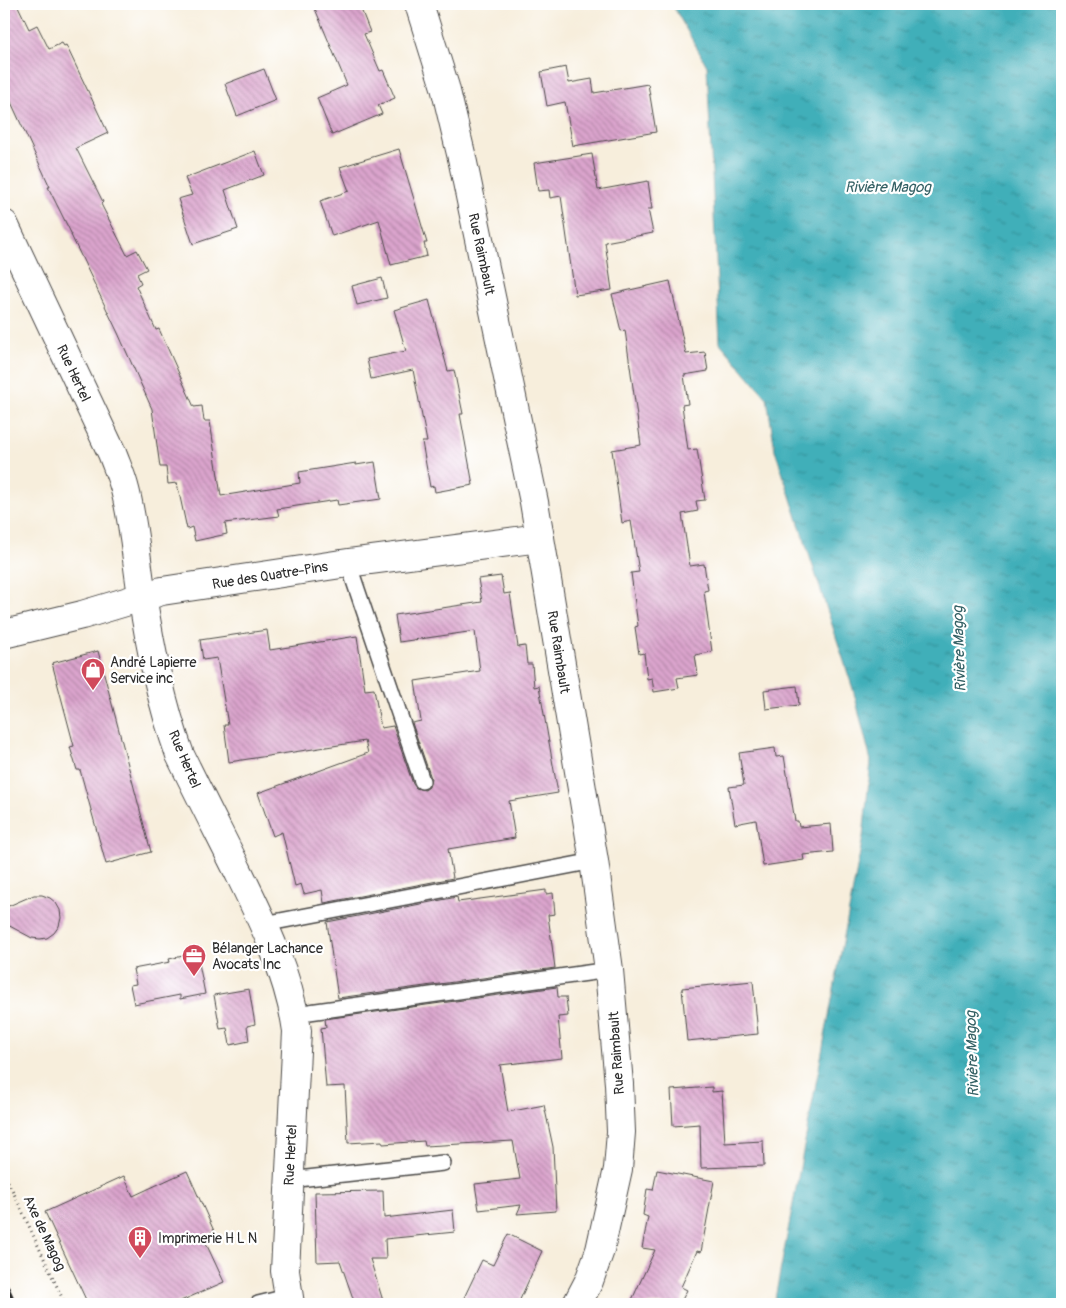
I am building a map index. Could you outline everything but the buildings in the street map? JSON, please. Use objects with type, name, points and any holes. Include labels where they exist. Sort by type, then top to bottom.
[{"type":"street","name":"Rue Raimbault","points":[[419,4],[444,87],[462,158],[540,538],[594,861],[610,970],[621,1132],[618,1169],[600,1250],[589,1281],[577,1304]]},
{"type":"street","name":"Rue Hertel","points":[[4,224],[112,453],[124,485],[156,675],[180,755],[264,924],[286,980],[295,1014],[297,1031],[285,1271],[288,1300]]},
{"type":"street","name":"Rue des Quatre-Pins","points":[[4,634],[82,615],[162,591],[348,563],[540,538]]},
{"type":"lane","points":[[348,563],[422,781]]},
{"type":"lane","points":[[264,924],[594,861]]},
{"type":"lane","points":[[295,1014],[610,970]]},
{"type":"lane","points":[[289,1180],[444,1163]]},
{"type":"lane","points":[[258,1304],[288,1300]]},
{"type":"path","name":"Axe de Magog","points":[[4,1172],[65,1304]]},
{"type":"water","name":"Rivière Magog","points":[[672,4],[1062,4],[1062,1304],[774,1304],[863,837],[871,761],[853,689],[775,450],[767,398],[720,343],[707,66]]},
{"type":"railway","points":[[4,1280],[15,1304]]},
{"type":"place","name":"André Lapierre Service inc","points":[[93,691]]},
{"type":"place","name":"Bélanger Lachance Avocats Inc","points":[[194,977]]},
{"type":"place","name":"Imprimerie H L N","points":[[140,1259]]}]
